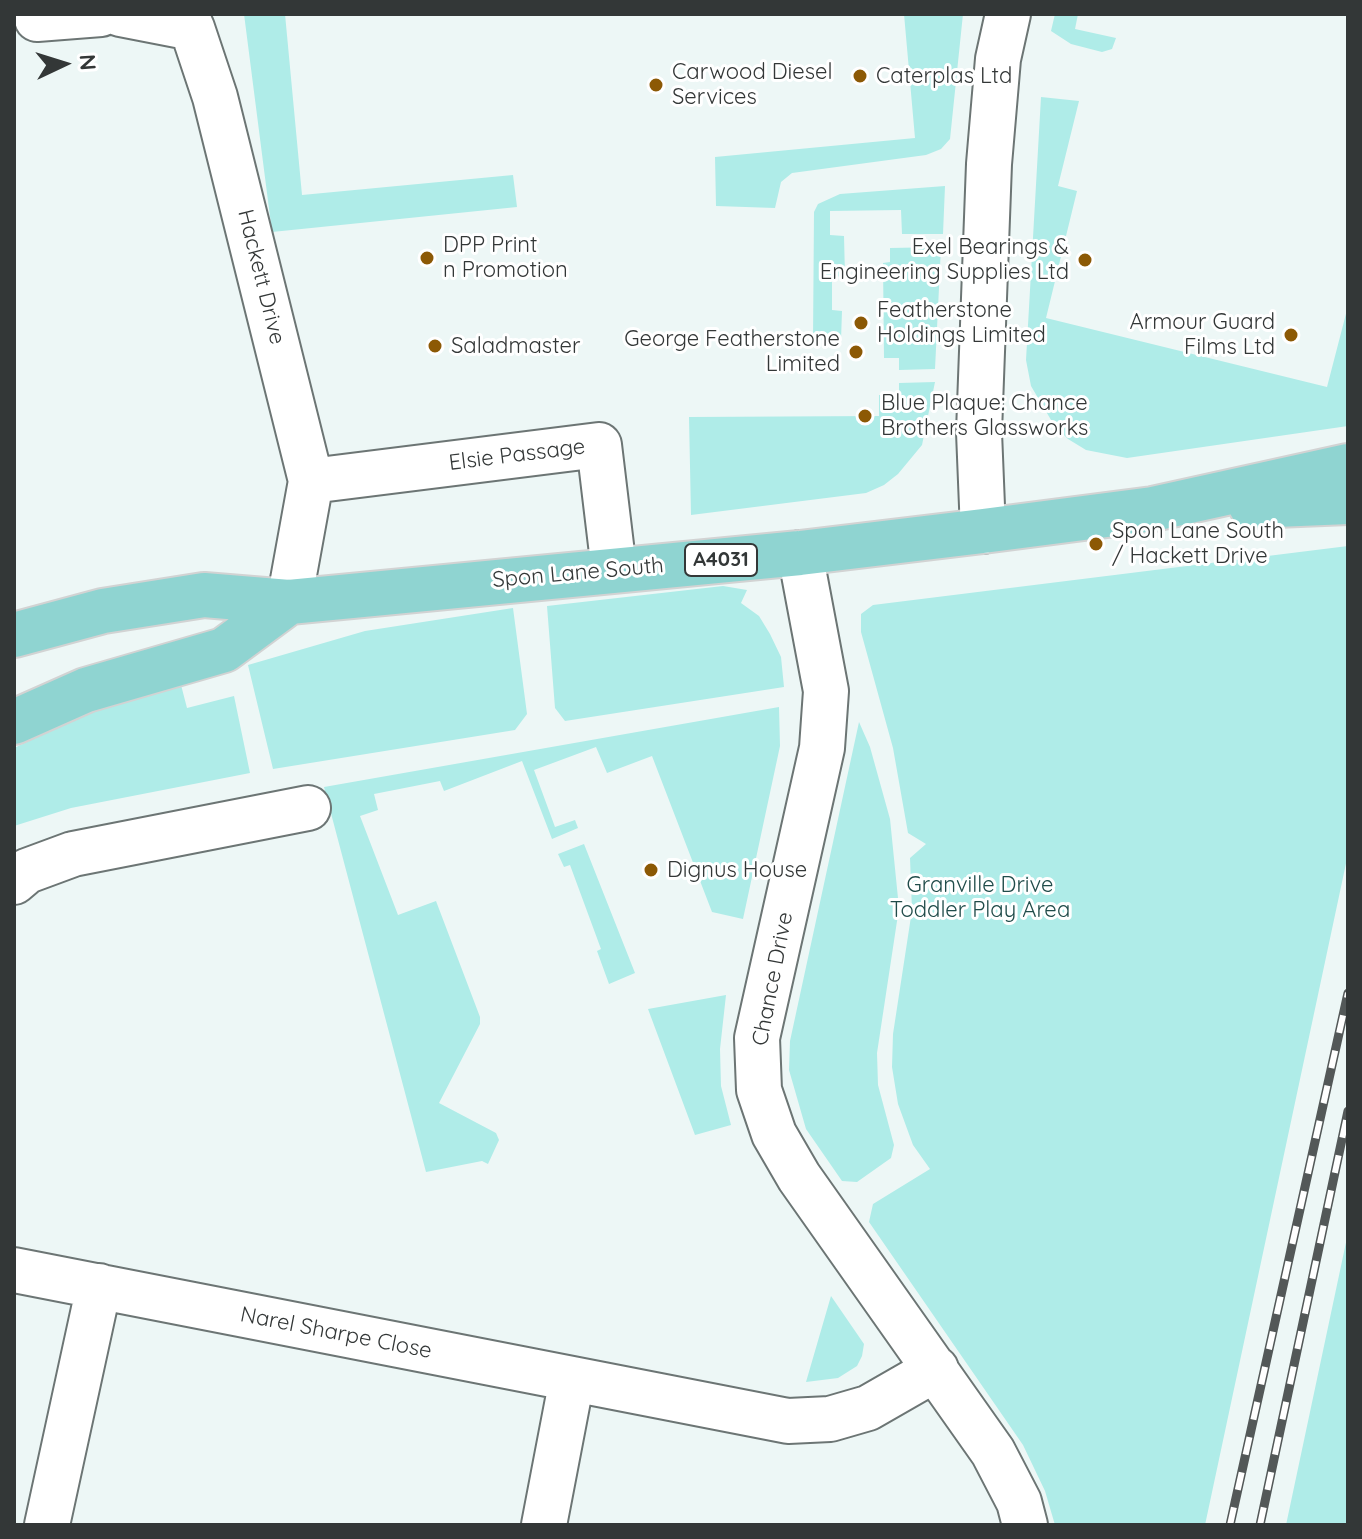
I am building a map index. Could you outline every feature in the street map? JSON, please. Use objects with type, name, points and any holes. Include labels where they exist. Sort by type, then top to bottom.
[{"type":"main road","name":"Spon Lane South","points":[[14,635],[103,611],[204,595],[289,602],[800,553],[1338,485]]},
{"type":"main road","points":[[14,722],[86,690],[224,650],[289,602]]},
{"type":"street","points":[[37,19],[101,14]]},
{"type":"street","name":"Hackett Drive","points":[[120,14],[192,28],[231,158],[311,481],[289,602]]},
{"type":"street","points":[[983,531],[979,432],[989,164],[998,59],[1008,14]]},
{"type":"street","name":"Elsie Passage","points":[[311,481],[599,445],[614,570]]},
{"type":"street","name":"Chance Drive","points":[[800,553],[826,691],[822,748],[757,1038],[759,1090],[774,1134],[799,1177],[993,1452],[1019,1502],[1025,1525]]},
{"type":"street","points":[[14,882],[27,871],[73,854],[308,808]]},
{"type":"street","name":"Narel Sharpe Close","points":[[14,1270],[788,1421],[830,1419],[868,1408],[936,1369]]},
{"type":"street","points":[[47,1525],[99,1286]]},
{"type":"street","points":[[544,1525],[572,1379]]},
{"type":"green space","points":[[244,14],[285,14],[302,195],[513,175],[517,207],[272,232]]},
{"type":"green space","points":[[904,14],[963,14],[950,139],[941,149],[926,155],[792,173],[781,182],[775,208],[716,206],[715,157],[915,138]]},
{"type":"green space","points":[[1055,14],[1078,14],[1075,29],[1116,38],[1112,49],[1102,52],[1071,44],[1051,31]]},
{"type":"green space","points":[[1041,97],[1079,101],[1058,186],[1077,191],[1046,318],[1327,387],[1348,306],[1348,426],[1127,458],[1086,450],[1068,439],[1054,425],[1031,386],[1026,360]]},
{"type":"green space","points":[[945,186],[943,234],[902,234],[901,210],[830,211],[830,235],[844,236],[845,276],[832,277],[832,310],[842,311],[841,340],[813,340],[814,212],[818,204],[840,194]]},
{"type":"green space","points":[[941,247],[935,369],[899,370],[899,358],[884,358],[883,263],[890,262],[890,248]]},
{"type":"green space","points":[[935,382],[922,445],[898,474],[884,485],[866,493],[691,515],[689,417],[879,416],[879,395],[899,395],[899,383]]},
{"type":"green space","name":"Granville Drive Toddler Play Area","points":[[1348,546],[1348,854],[1205,1525],[1055,1525],[1045,1491],[1023,1445],[869,1222],[873,1204],[930,1169],[913,1145],[898,1104],[892,1067],[893,1034],[912,910],[910,858],[926,844],[908,833],[893,748],[861,632],[861,614],[873,605]]},
{"type":"green space","points":[[723,586],[747,590],[741,603],[759,616],[770,634],[781,657],[784,687],[565,721],[555,708],[547,606]]},
{"type":"green space","points":[[513,608],[527,714],[515,730],[273,769],[248,665],[365,631]]},
{"type":"green space","points":[[180,681],[187,708],[234,696],[250,773],[71,808],[14,826],[14,748],[94,711]]},
{"type":"green space","points":[[779,707],[780,746],[743,919],[712,912],[652,756],[607,773],[596,747],[534,770],[555,827],[575,820],[578,828],[552,839],[522,761],[444,791],[440,781],[374,794],[378,810],[360,816],[398,915],[436,901],[480,1017],[480,1024],[439,1103],[496,1133],[499,1140],[488,1164],[482,1161],[426,1172],[324,787]]},
{"type":"green space","points":[[859,722],[870,747],[890,819],[899,908],[877,1053],[878,1085],[894,1145],[891,1158],[857,1182],[842,1181],[806,1129],[789,1070],[790,1041]]},
{"type":"green space","points":[[584,844],[635,973],[609,984],[597,951],[601,949],[570,865],[564,867],[558,854]]},
{"type":"green space","points":[[726,995],[720,1049],[721,1086],[731,1125],[695,1135],[648,1009]]},
{"type":"green space","points":[[1348,1233],[1348,1525],[1286,1525]]},
{"type":"green space","points":[[831,1296],[864,1344],[862,1356],[857,1366],[838,1378],[806,1382]]},
{"type":"railway","points":[[1230,1525],[1348,993]]},
{"type":"railway","points":[[1260,1525],[1348,1111]]},
{"type":"place","name":"Caterplas Ltd","points":[[860,76]]},
{"type":"place","name":"Carwood Diesel Services","points":[[656,85]]},
{"type":"place","name":"DPP Print n Promotion","points":[[427,258]]},
{"type":"place","name":"Exel Bearings & Engineering Supplies Ltd","points":[[1085,260]]},
{"type":"place","name":"Featherstone Holdings Limited","points":[[861,323]]},
{"type":"place","name":"Armour Guard Films Ltd","points":[[1291,335]]},
{"type":"place","name":"Saladmaster","points":[[435,346]]},
{"type":"place","name":"George Featherstone Limited","points":[[856,352]]},
{"type":"place","name":"Blue Plaque: Chance Brothers Glassworks","points":[[865,416]]},
{"type":"place","name":"Spon Lane South / Hackett Drive","points":[[1096,544]]},
{"type":"place","name":"Dignus House","points":[[651,870]]}]
